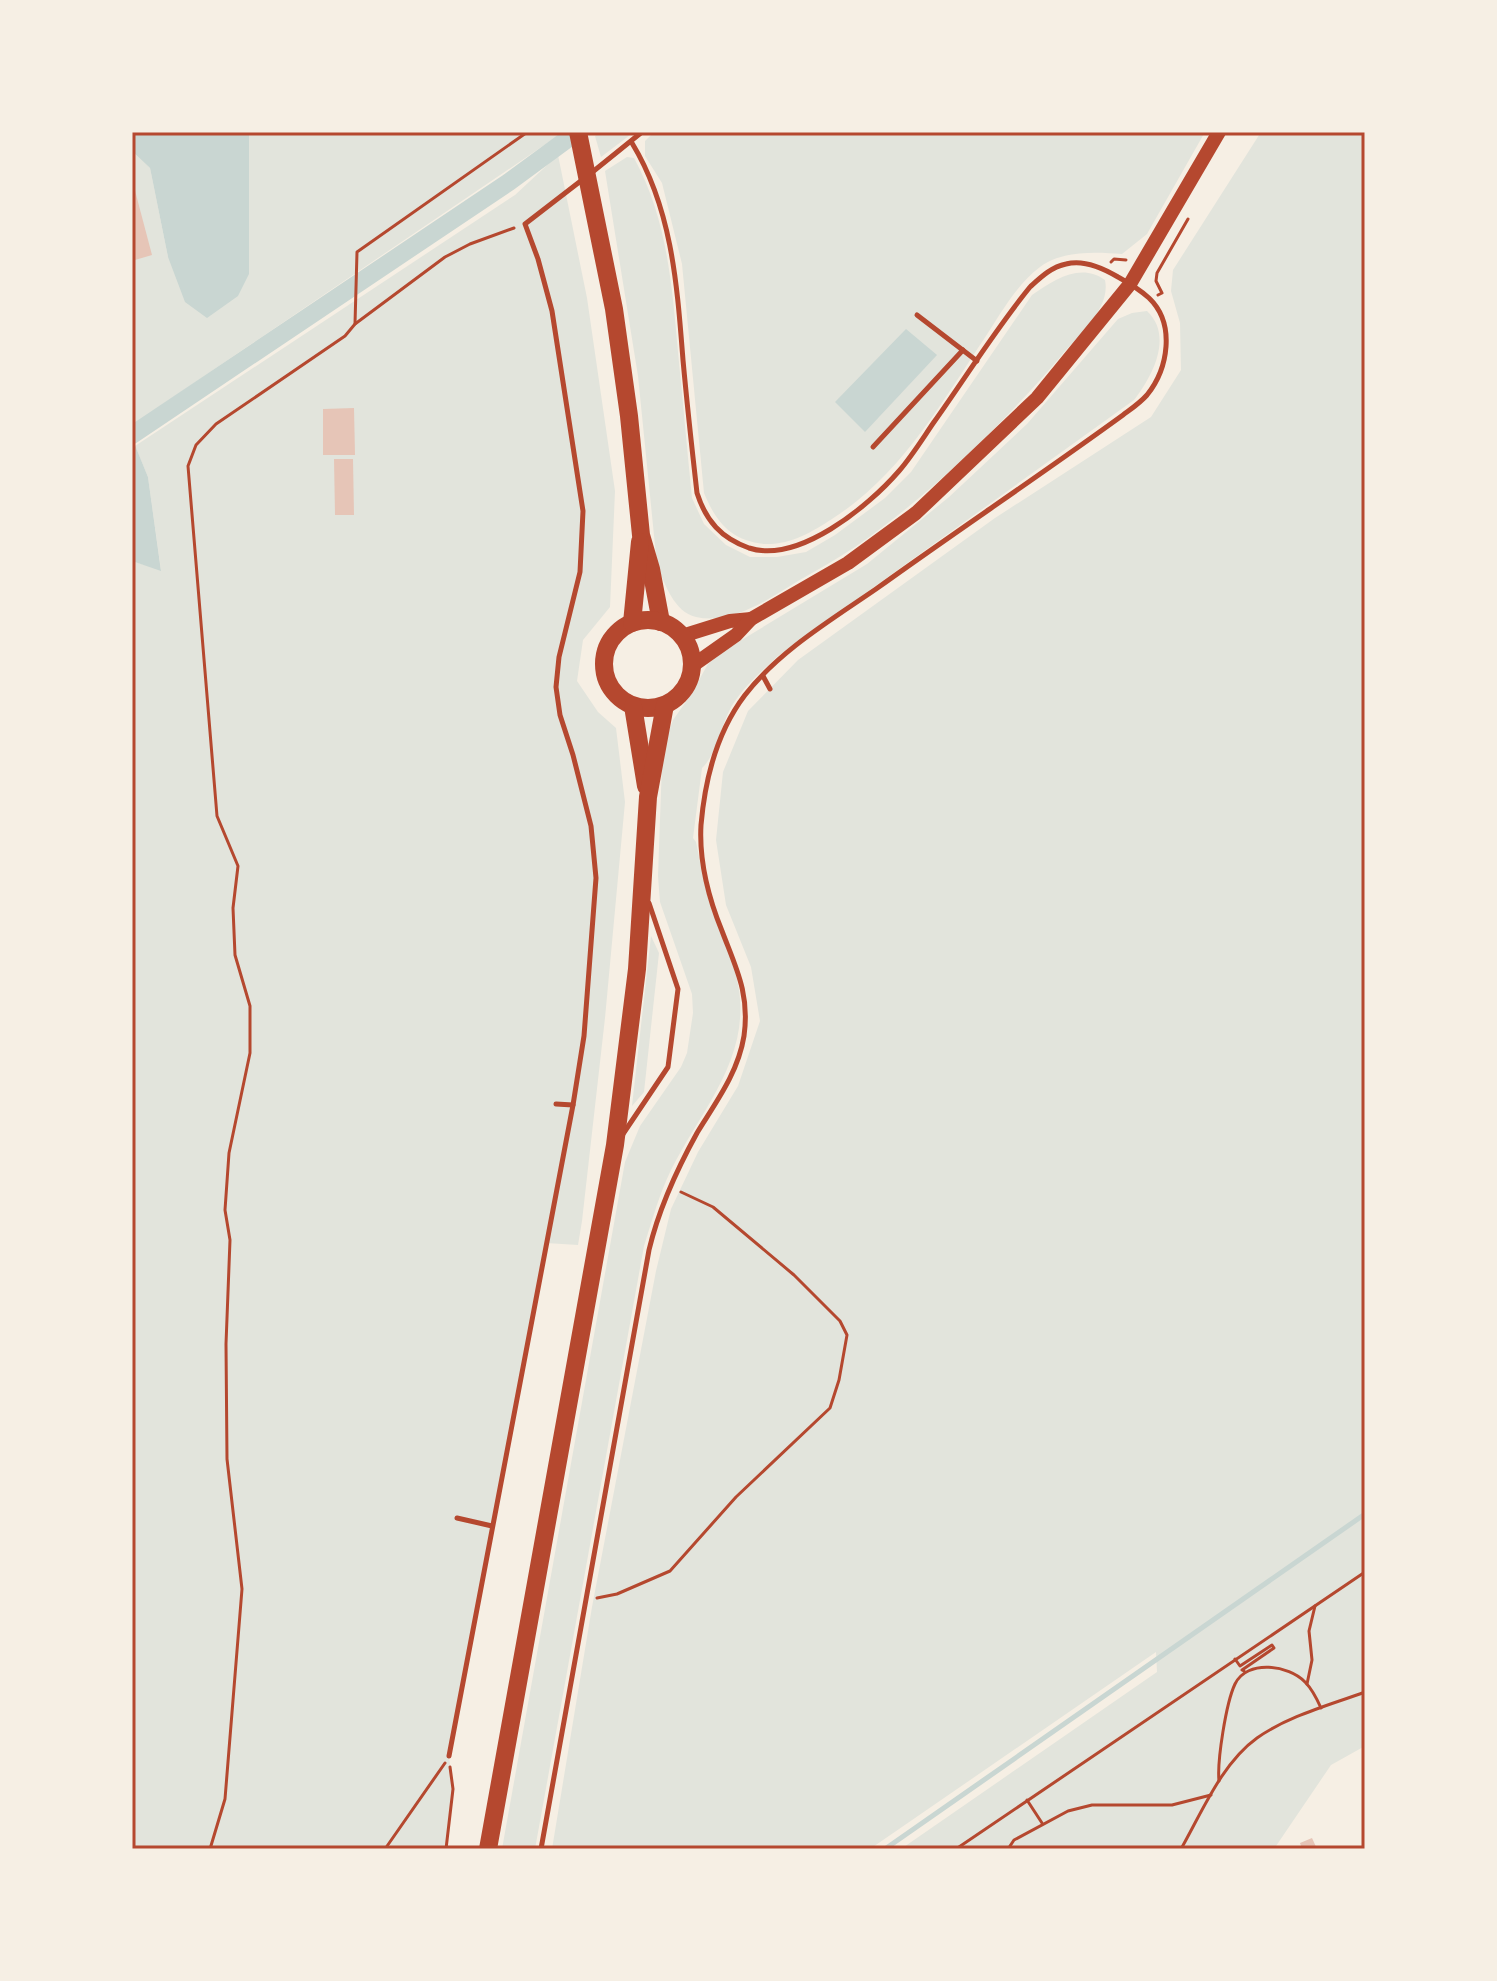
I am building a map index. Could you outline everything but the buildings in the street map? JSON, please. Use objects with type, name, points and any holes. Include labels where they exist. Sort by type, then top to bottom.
[{"type":"main road","points":[[578,132],[622,362],[641,535],[661,622]]},
{"type":"main road","points":[[632,623],[641,535]]},
{"type":"main road","points":[[661,622],[682,636],[691,653],[690,678],[684,689],[665,705],[646,708],[633,706],[612,690],[606,678],[606,652],[611,640],[632,623],[661,622]]},
{"type":"main road","points":[[488,1849],[610,1172],[632,1024],[648,797],[665,705]]},
{"type":"main road","points":[[633,706],[648,797]]},
{"type":"street","points":[[692,666],[736,635],[751,619],[848,563],[916,513],[1037,398],[1130,284],[1219,132]]},
{"type":"street","points":[[682,636],[730,621],[751,619]]},
{"type":"lane","points":[[449,1756],[573,1105],[584,1036],[596,878],[591,826],[560,715],[556,687],[559,657],[580,572],[583,511],[552,311],[525,224],[632,143],[642,132]]},
{"type":"lane","points":[[541,1849],[640,1291],[657,1217],[669,1186],[726,1087],[744,1035],[740,972],[721,930],[709,891],[701,829],[705,785],[714,754],[729,720],[746,695],[795,647],[1146,397],[1160,376],[1165,355],[1166,334],[1161,316],[1151,300],[1104,269],[1085,263],[1066,263],[1046,273],[1016,305],[899,471],[858,510],[799,546],[775,552],[756,550],[718,531],[704,515],[697,493],[677,283],[668,233],[649,171],[632,143]]},
{"type":"lane","points":[[917,315],[977,361]]},
{"type":"lane","points":[[873,447],[963,350]]},
{"type":"lane","points":[[763,676],[770,689]]},
{"type":"lane","points":[[610,1172],[622,1137],[668,1067],[678,989],[649,905],[645,865]]},
{"type":"lane","points":[[556,1104],[573,1105]]},
{"type":"lane","points":[[457,1518],[492,1526]]},
{"type":"path","points":[[355,324],[357,252],[526,133]]},
{"type":"path","points":[[1151,300],[1162,293],[1156,281],[1157,273],[1193,211]]},
{"type":"path","points":[[210,1849],[225,1799],[242,1589],[227,1459],[226,1344],[230,1240],[225,1210],[229,1153],[250,1053],[250,1006],[235,955],[233,908],[238,866],[217,816],[188,466],[196,445],[216,424],[345,336],[355,324],[445,257],[470,244],[525,224]]},
{"type":"path","points":[[585,1595],[600,1598],[617,1594],[670,1571],[736,1497],[830,1408],[839,1380],[847,1335],[840,1321],[794,1275],[713,1207],[669,1186]]},
{"type":"path","points":[[956,1849],[1365,1572]]},
{"type":"path","points":[[1307,1685],[1312,1660],[1309,1631],[1315,1606]]},
{"type":"path","points":[[1235,1659],[1240,1666],[1272,1645],[1274,1648],[1242,1670],[1245,1673]]},
{"type":"path","points":[[1219,1781],[1218,1768],[1235,1684],[1245,1673],[1270,1667],[1288,1671],[1307,1685],[1321,1708]]},
{"type":"path","points":[[1181,1849],[1219,1781],[1244,1749],[1258,1737],[1365,1692]]},
{"type":"path","points":[[385,1849],[449,1756]]},
{"type":"path","points":[[446,1849],[453,1789],[449,1756]]},
{"type":"path","points":[[1008,1849],[1014,1840],[1068,1811],[1092,1805],[1172,1805],[1211,1795]]},
{"type":"path","points":[[1027,1800],[1042,1823]]},
{"type":"shaded area","points":[[132,132],[249,132],[249,274],[238,296],[207,318],[185,302],[168,257],[150,168],[132,151]]},
{"type":"shaded area","points":[[249,132],[558,132],[559,135],[132,425],[132,151],[150,168],[168,257]]},
{"type":"shaded area","points":[[602,132],[634,132],[601,157],[595,136]]},
{"type":"shaded area","points":[[654,132],[1205,132],[1147,234],[1122,254],[1069,255],[1049,261],[1031,274],[1002,310],[935,413],[879,482],[817,529],[792,540],[765,544],[743,539],[726,528],[704,493],[682,264],[662,183],[645,156],[645,141]]},
{"type":"shaded area","points":[[1261,132],[1365,132],[1365,1746],[1331,1765],[1274,1849],[901,1849],[1157,1672],[1156,1652],[870,1849],[552,1849],[592,1607],[656,1271],[671,1209],[698,1152],[738,1086],[760,1021],[751,967],[726,905],[716,840],[723,772],[748,711],[798,660],[995,518],[1151,417],[1181,370],[1180,323],[1171,291],[1173,270]]},
{"type":"shaded area","points":[[558,155],[587,298],[615,491],[610,607],[583,640],[577,681],[598,712],[616,728],[625,802],[605,1018],[578,1245],[546,1243],[449,1756],[453,1789],[446,1849],[132,1849],[132,561],[161,570],[148,477],[135,446],[515,195]]},
{"type":"shaded area","points":[[627,157],[634,158],[645,181],[666,252],[692,498],[704,524],[726,545],[750,557],[777,557],[806,552],[885,498],[911,472],[1032,295],[1058,279],[1077,273],[1096,275],[1105,280],[1106,291],[1098,311],[1084,330],[1015,407],[964,458],[910,505],[855,547],[750,609],[723,617],[696,617],[676,603],[657,565],[638,376],[605,171]]},
{"type":"shaded area","points":[[1147,311],[1159,332],[1159,344],[1153,368],[1134,400],[778,656],[748,684],[733,704],[711,755],[702,768],[693,838],[710,905],[737,980],[740,1017],[736,1042],[717,1090],[666,1181],[644,1246],[535,1849],[502,1849],[625,1162],[640,1126],[681,1067],[687,1053],[693,1013],[692,994],[660,902],[658,876],[662,763],[673,720],[708,664],[725,650],[867,564],[949,497],[1027,424],[1118,319]]},
{"type":"shaded area","points":[[906,329],[937,355],[865,432],[835,402]]},
{"type":"shaded area","points":[[132,438],[148,477],[161,571],[132,561]]},
{"type":"shaded area","points":[[651,936],[659,953],[644,1092],[632,1106]]},
{"type":"waterway","points":[[132,435],[509,182],[577,132]]},
{"type":"waterway","points":[[885,1849],[1365,1514]]}]
